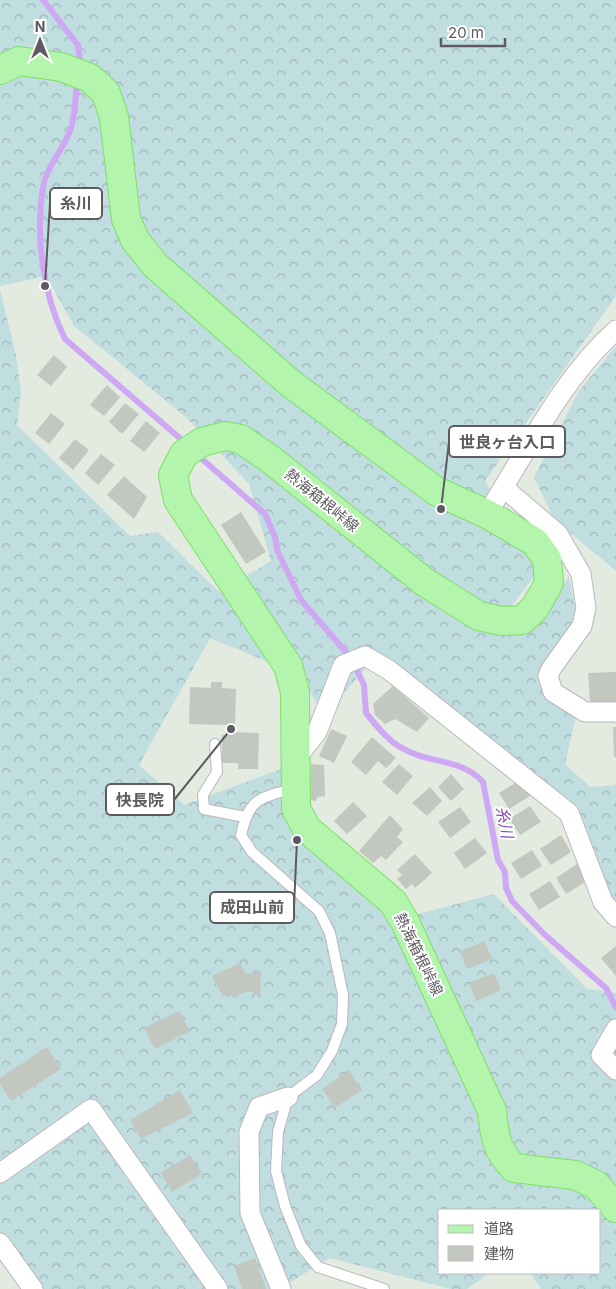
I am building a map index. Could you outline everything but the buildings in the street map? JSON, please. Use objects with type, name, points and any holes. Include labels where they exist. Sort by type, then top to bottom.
[{"type":"main road","name":"熱海箱根峠線","points":[[0,70],[19,61],[61,67],[90,78],[106,93],[114,117],[126,219],[135,240],[155,265],[298,389],[436,491],[488,514],[535,542],[547,559],[549,583],[535,608],[522,620],[501,621],[479,616],[426,583],[270,459],[241,439],[225,436],[202,442],[184,454],[173,475],[178,500],[288,666],[295,692],[296,809],[307,830],[393,902],[405,922],[492,1111],[495,1141],[501,1154],[514,1168],[575,1175],[596,1185],[616,1208]]},
{"type":"street","points":[[488,514],[564,391],[595,349],[616,330]]},
{"type":"street","points":[[504,488],[558,534],[581,574],[586,608],[582,626],[548,676],[553,692],[585,712],[616,712]]},
{"type":"street","points":[[297,757],[317,732],[343,665],[365,656],[389,670],[569,813],[603,902],[616,917]]},
{"type":"street","points":[[616,1029],[601,1054],[616,1070]]},
{"type":"street","points":[[281,1289],[250,1213],[249,1132],[259,1107],[288,1097]]},
{"type":"street","points":[[0,1173],[91,1109],[218,1289]]},
{"type":"street","points":[[0,1242],[33,1289]]},
{"type":"lane","points":[[215,744],[217,772],[203,795],[204,809],[245,817]]},
{"type":"lane","points":[[297,788],[268,795],[256,801],[245,817],[242,836],[252,852],[319,911],[330,933],[343,995],[342,1024],[332,1051],[317,1075],[288,1097],[278,1132],[276,1171],[286,1206],[301,1246],[318,1266],[384,1289]]},
{"type":"green space","points":[[0,0],[616,0],[616,296],[485,481],[538,572],[508,610],[424,592],[421,597],[500,637],[540,620],[569,577],[576,610],[544,695],[577,711],[565,764],[590,787],[616,785],[616,910],[572,836],[530,776],[374,658],[324,716],[300,675],[210,638],[139,765],[184,805],[308,759],[286,812],[403,918],[494,894],[587,989],[616,993],[616,1289],[541,1289],[531,1274],[601,1274],[601,1209],[438,1209],[438,1274],[488,1274],[467,1289],[451,1289],[330,1258],[279,1289],[43,1289],[0,1233],[0,289],[16,355],[21,392],[17,425],[130,536],[158,532],[219,592],[271,561],[249,484],[187,418],[74,326],[46,276],[0,286]]},
{"type":"green space","points":[[616,346],[616,571],[554,519],[534,477],[579,391]]},
{"type":"waterway","name":"糸川","points":[[43,0],[78,45],[80,64]]},
{"type":"waterway","name":"糸川","points":[[77,86],[71,128],[65,143],[48,171],[43,187],[40,225],[41,245],[46,284],[51,303],[65,339],[182,440]]},
{"type":"waterway","name":"糸川","points":[[202,459],[265,514],[275,537],[277,550],[301,600],[351,658]]},
{"type":"waterway","name":"糸川","points":[[356,668],[364,685],[366,713],[387,737],[412,753],[465,769],[475,774],[483,782],[498,860],[505,872],[506,888],[512,901],[545,935],[606,988],[616,1007]]},
{"type":"place","name":"糸川","points":[[45,286]]},
{"type":"place","name":"世良ヶ台入口","points":[[441,509]]},
{"type":"place","name":"快長院","points":[[231,729]]},
{"type":"place","name":"成田山前","points":[[297,840]]}]
